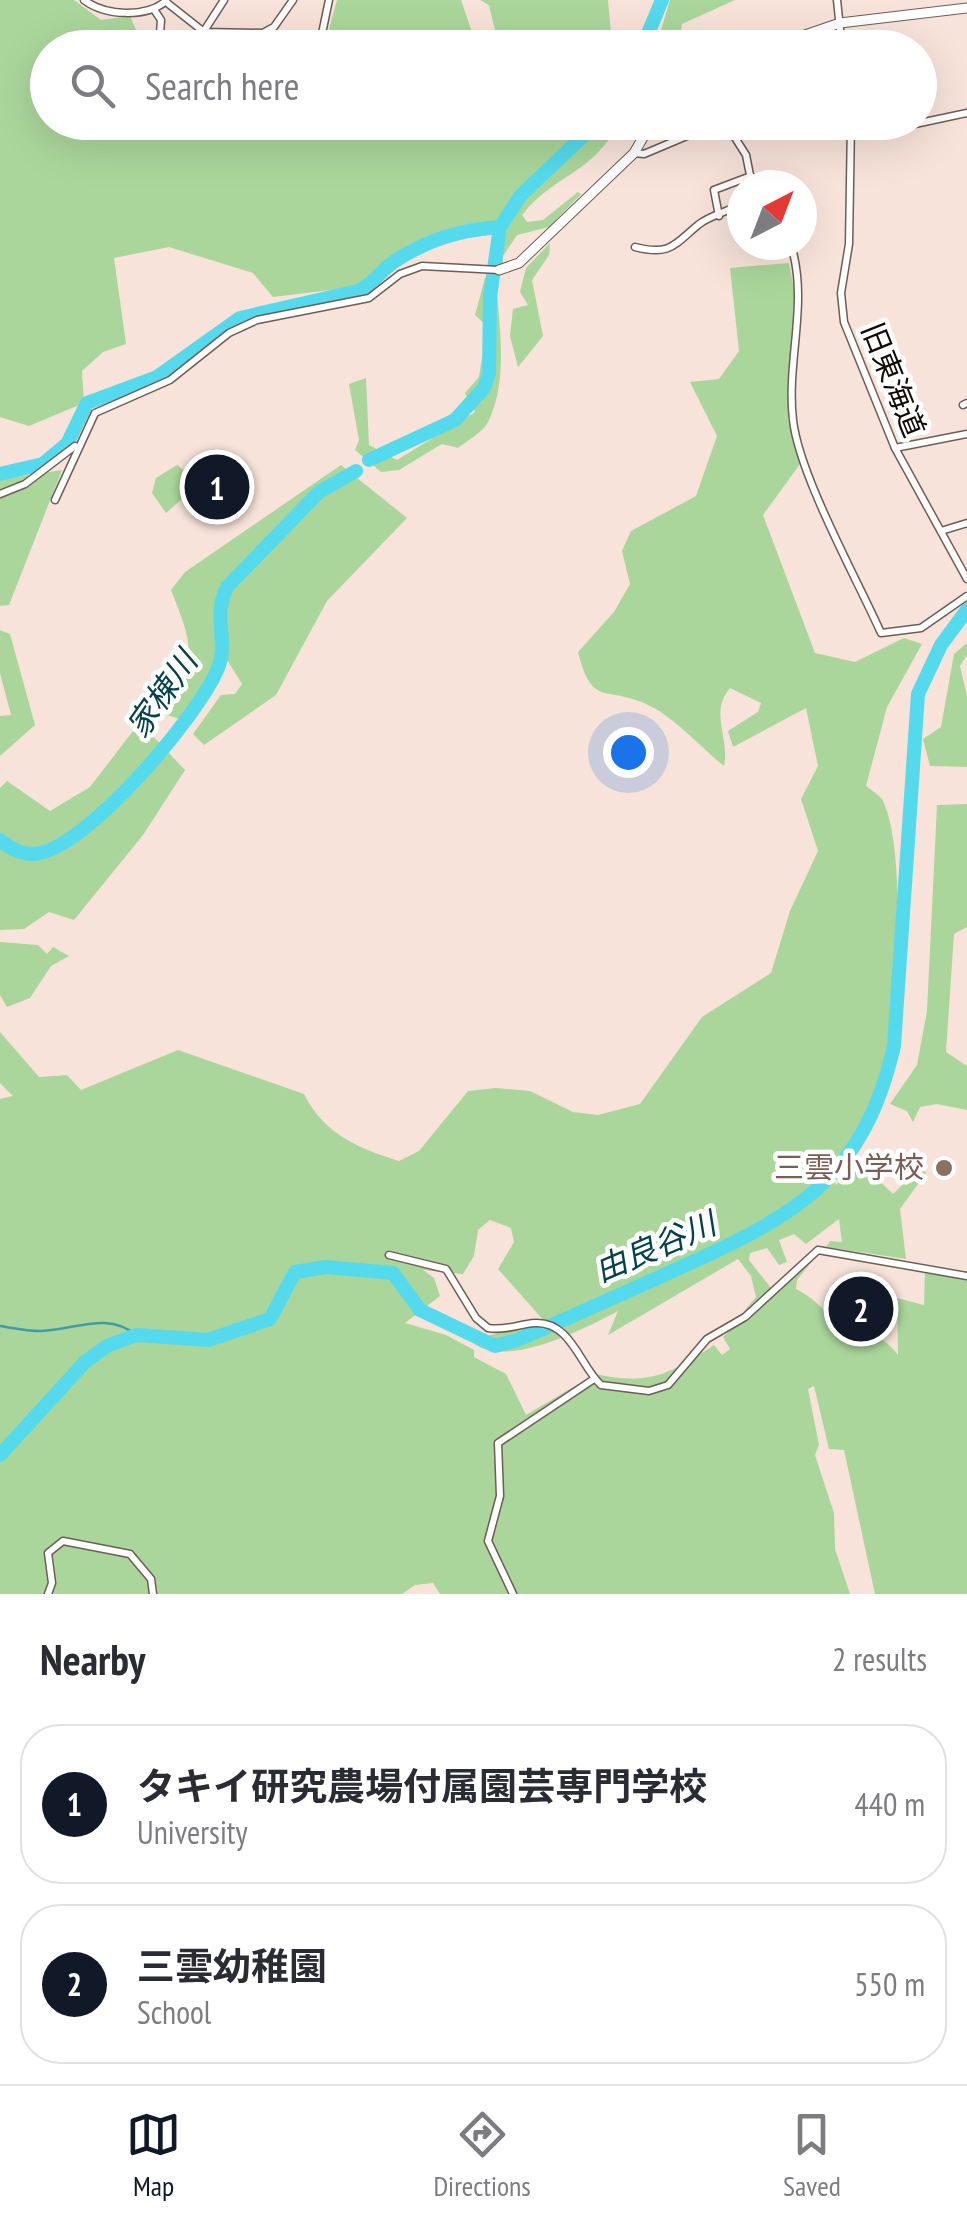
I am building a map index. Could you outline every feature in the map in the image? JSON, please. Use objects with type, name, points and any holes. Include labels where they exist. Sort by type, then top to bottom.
[{"type":"street","points":[[84,0],[108,10],[155,11],[167,1],[202,30]]},
{"type":"street","points":[[205,30],[224,0]]},
{"type":"street","points":[[267,30],[293,0]]},
{"type":"street","points":[[322,30],[329,0]]},
{"type":"street","points":[[837,0],[841,30]]},
{"type":"street","points":[[820,30],[840,23],[967,8]]},
{"type":"street","points":[[155,11],[160,30]]},
{"type":"street","points":[[937,119],[967,113]]},
{"type":"street","points":[[55,500],[95,412],[170,380],[241,326],[369,298],[400,274],[422,266],[494,270],[520,264],[634,154],[642,140]]},
{"type":"street","points":[[634,154],[644,154],[677,140]]},
{"type":"street","points":[[738,140],[749,170]]},
{"type":"street","name":"旧東海道","points":[[851,140],[850,244],[841,308],[895,448],[967,579]]},
{"type":"street","points":[[719,216],[714,190],[727,185]]},
{"type":"street","points":[[635,248],[656,251],[684,242],[698,224],[727,212]]},
{"type":"street","points":[[794,260],[801,296],[793,421],[805,464],[881,633],[921,628],[967,596]]},
{"type":"street","points":[[895,448],[967,434]]},
{"type":"street","points":[[0,494],[25,484],[79,441]]},
{"type":"street","points":[[940,531],[967,522]]},
{"type":"street","points":[[389,1255],[446,1269],[476,1318],[488,1328],[536,1323],[554,1326],[573,1344],[601,1385],[649,1391],[668,1385],[707,1339],[745,1317],[818,1250],[967,1276]]},
{"type":"street","points":[[513,1594],[488,1541],[500,1496],[498,1443],[594,1379]]},
{"type":"street","points":[[48,1594],[52,1583],[48,1553],[63,1541],[130,1554],[151,1579],[152,1594]]},
{"type":"green space","points":[[0,0],[74,0],[101,20],[130,16],[136,30],[30,30],[30,140],[608,140],[597,154],[534,201],[522,215],[527,222],[543,220],[578,192],[581,194],[549,227],[517,235],[503,256],[503,266],[499,261],[507,230],[501,228],[485,236],[468,224],[446,232],[364,286],[273,297],[253,273],[169,247],[114,258],[126,344],[103,352],[82,371],[84,403],[29,426],[0,417]]},
{"type":"green space","points":[[337,0],[461,0],[471,30],[330,30]]},
{"type":"green space","points":[[480,0],[608,0],[611,30],[495,30],[489,5]]},
{"type":"green space","points":[[670,0],[735,0],[682,24],[681,30],[661,30]]},
{"type":"green space","points":[[550,243],[549,255],[532,280],[543,336],[518,367],[510,336],[513,309],[528,305],[520,292],[526,268]]},
{"type":"green space","points":[[789,263],[797,305],[788,420],[803,460],[763,515],[815,653],[855,662],[904,638],[922,644],[887,707],[866,786],[883,801],[895,856],[898,933],[886,1069],[871,1108],[830,1168],[836,1185],[859,1161],[893,1194],[921,1167],[926,1173],[900,1209],[906,1259],[826,1247],[830,1241],[842,1242],[839,1219],[806,1244],[794,1234],[779,1240],[787,1262],[779,1265],[767,1248],[750,1253],[749,1260],[771,1288],[734,1323],[756,1297],[751,1276],[738,1259],[608,1335],[618,1311],[546,1343],[507,1352],[475,1344],[482,1337],[545,1322],[498,1269],[514,1242],[511,1228],[490,1220],[478,1230],[474,1256],[463,1274],[423,1270],[434,1278],[440,1296],[405,1323],[446,1335],[474,1350],[474,1357],[506,1374],[526,1415],[595,1374],[645,1378],[671,1370],[714,1345],[722,1355],[730,1349],[723,1337],[820,1251],[797,1280],[796,1289],[836,1318],[883,1340],[898,1355],[897,1298],[924,1305],[925,1269],[967,1278],[967,1594],[875,1594],[844,1450],[829,1449],[814,1386],[808,1389],[819,1445],[815,1455],[834,1513],[835,1549],[850,1594],[440,1594],[433,1583],[415,1585],[402,1594],[0,1594],[0,1099],[13,1096],[0,1083],[0,1032],[39,1077],[67,1075],[81,1090],[178,1050],[304,1094],[322,1120],[344,1138],[399,1161],[419,1151],[468,1091],[530,1091],[573,1112],[598,1115],[640,1104],[702,1017],[771,973],[790,911],[818,851],[801,799],[818,766],[806,708],[733,747],[728,731],[758,712],[761,703],[730,688],[720,716],[724,766],[655,708],[594,688],[578,652],[614,612],[630,584],[622,551],[631,531],[696,496],[717,436],[690,382],[719,379],[739,351],[730,268]]},
{"type":"green space","points":[[485,278],[496,280],[501,352],[499,389],[488,422],[458,448],[442,444],[399,470],[381,472],[355,450],[359,440],[349,384],[366,378],[369,445],[397,460],[475,412],[465,393],[479,377],[487,326],[475,315]]},
{"type":"green space","points":[[177,465],[191,476],[190,492],[166,513],[152,493],[156,478]]},
{"type":"green space","points":[[341,465],[407,518],[327,601],[276,695],[204,745],[193,734],[221,695],[235,694],[242,684],[221,650],[186,721],[148,709],[177,678],[188,655],[185,629],[171,590],[185,572]]},
{"type":"green space","points":[[62,470],[9,605],[0,606],[0,474],[11,478]]},
{"type":"green space","points":[[0,630],[10,634],[35,725],[0,756],[0,716],[11,715],[0,673]]},
{"type":"green space","points":[[967,643],[967,655],[960,666],[967,696],[967,767],[930,766],[923,739],[941,727],[954,654]]},
{"type":"green space","points":[[133,731],[149,732],[185,770],[143,835],[74,920],[49,912],[24,929],[0,930],[0,788],[7,781],[50,811],[90,787]]},
{"type":"green space","points":[[967,804],[967,927],[954,934],[946,1052],[967,1066],[967,1110],[937,1104],[920,1107],[913,1122],[907,1111],[890,1104],[917,1065],[927,1011],[937,805]]},
{"type":"green space","points":[[0,942],[38,945],[47,954],[53,947],[69,956],[51,966],[30,998],[7,1007],[0,995]]},
{"type":"waterway","name":"家棟川","points":[[650,30],[662,0]]},
{"type":"waterway","name":"家棟川","points":[[369,460],[455,420],[484,388],[489,374],[490,297],[500,227],[521,195],[579,140]]},
{"type":"waterway","points":[[0,474],[43,464],[67,444],[87,403],[157,377],[240,318],[358,291],[395,261],[433,241],[500,227]]},
{"type":"waterway","name":"家棟川","points":[[0,840],[29,854],[56,847],[81,831],[138,778],[189,716],[218,668],[222,649],[221,609],[227,587],[319,492],[356,471]]},
{"type":"waterway","name":"由良谷川","points":[[0,1455],[85,1362],[107,1346],[136,1335],[208,1340],[270,1319],[295,1272],[326,1267],[393,1273],[420,1310],[495,1346],[517,1340],[719,1250],[789,1211],[818,1188],[843,1162],[863,1130],[881,1092],[894,1046],[918,694],[941,645],[967,610]]},
{"type":"waterway","points":[[0,1326],[41,1331],[102,1323],[114,1324],[136,1335]]},
{"type":"place","name":"タキイ研究農場付属園芸専門学校","points":[[217,487]]},
{"type":"place","name":"三雲小学校","points":[[944,1168]]},
{"type":"place","name":"三雲幼稚園","points":[[861,1309]]}]
